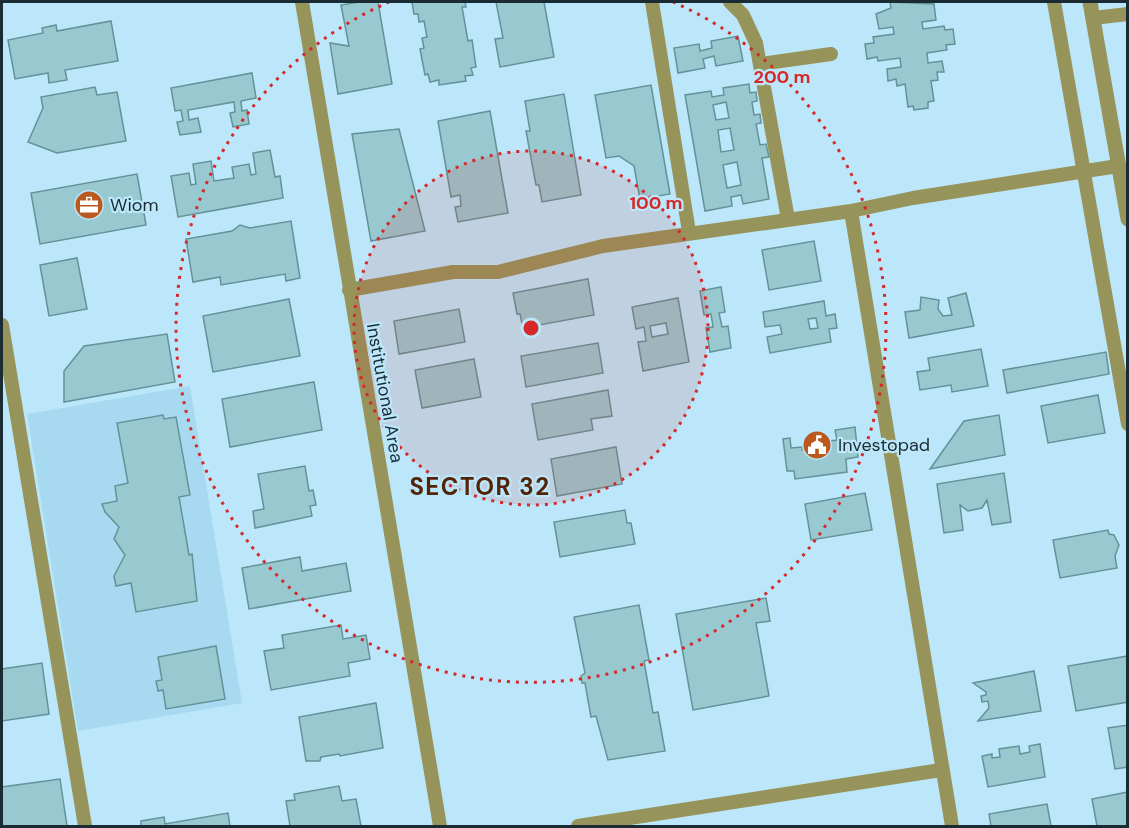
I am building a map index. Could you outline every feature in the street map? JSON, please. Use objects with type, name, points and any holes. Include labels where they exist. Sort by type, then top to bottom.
[{"type":"street","name":"Institutional Area","points":[[302,2],[440,826]]},
{"type":"street","points":[[652,2],[689,232]]},
{"type":"street","points":[[730,2],[750,28],[760,63],[788,219]]},
{"type":"street","points":[[1054,2],[1128,424]]},
{"type":"street","points":[[1090,2],[1128,219]]},
{"type":"street","points":[[1093,18],[1128,14]]},
{"type":"street","points":[[760,63],[831,54]]},
{"type":"street","points":[[349,290],[453,272],[498,272],[593,248],[689,232],[851,211],[913,198],[1118,166]]},
{"type":"street","points":[[851,211],[877,358],[886,431],[952,826]]},
{"type":"street","points":[[2,325],[85,826]]},
{"type":"street","points":[[578,826],[941,770]]},
{"type":"shaded area","points":[[190,386],[242,703],[78,731],[27,414]]},
{"type":"building","points":[[378,2],[392,84],[338,94],[330,43],[349,46],[341,5]]},
{"type":"building","points":[[412,2],[465,2],[466,7],[462,7],[468,41],[472,40],[476,67],[471,68],[473,75],[465,76],[466,81],[439,85],[439,80],[430,82],[428,74],[425,75],[420,49],[424,48],[422,38],[427,37],[424,21],[419,22],[418,14],[414,14]]},
{"type":"building","points":[[496,2],[544,2],[554,57],[500,67],[495,39],[503,38]]},
{"type":"building","points":[[890,2],[934,4],[936,20],[922,22],[923,29],[944,26],[945,30],[953,29],[955,44],[946,45],[947,50],[927,53],[928,63],[942,61],[944,72],[937,72],[938,80],[931,81],[934,101],[928,102],[928,108],[914,110],[913,106],[908,107],[905,84],[897,86],[896,79],[888,81],[887,69],[901,67],[900,58],[878,61],[877,57],[867,59],[865,44],[874,43],[873,37],[894,34],[893,27],[879,29],[876,14],[891,8]]},
{"type":"building","points":[[111,21],[118,61],[65,70],[67,80],[49,83],[48,73],[15,79],[8,40],[43,33],[42,28],[56,25],[57,31]]},
{"type":"building","points":[[738,36],[743,61],[716,66],[714,56],[703,59],[705,68],[678,73],[674,48],[699,44],[700,51],[712,48],[711,41]]},
{"type":"building","points":[[252,73],[256,98],[241,101],[242,111],[247,110],[249,124],[233,127],[230,113],[235,112],[234,102],[188,110],[189,120],[198,118],[201,132],[180,135],[177,122],[183,121],[181,110],[175,111],[171,88]]},
{"type":"building","points":[[749,84],[750,93],[756,92],[757,101],[752,102],[754,115],[760,114],[761,123],[756,124],[760,145],[766,144],[769,157],[762,158],[769,199],[743,204],[741,195],[731,197],[732,206],[705,211],[685,95],[711,91],[712,97],[724,95],[723,88]],"holes":[[[726,102],[729,118],[716,120],[713,105]],[[730,128],[734,150],[721,152],[718,130]],[[737,162],[741,185],[727,188],[723,165]]]},
{"type":"building","points":[[651,85],[670,194],[640,199],[634,166],[619,156],[606,158],[595,95]]},
{"type":"building","points":[[95,87],[97,95],[117,92],[126,141],[57,153],[28,142],[43,108],[41,97]]},
{"type":"building","points":[[564,94],[581,195],[542,202],[539,185],[536,185],[526,131],[530,131],[525,101]]},
{"type":"building","points":[[490,111],[508,213],[458,222],[455,207],[461,206],[460,195],[451,197],[438,121]]},
{"type":"building","points":[[399,129],[425,231],[371,241],[352,134]]},
{"type":"building","points":[[270,150],[275,177],[280,176],[283,198],[178,217],[171,176],[189,173],[191,185],[196,184],[193,164],[211,161],[214,181],[234,178],[232,167],[249,164],[251,175],[256,174],[253,153]]},
{"type":"building","points":[[137,174],[146,225],[40,244],[31,193]]},
{"type":"building","points":[[291,221],[300,278],[286,281],[285,274],[221,285],[220,277],[193,282],[186,239],[232,231],[240,225],[250,228]]},
{"type":"building","points":[[814,241],[821,281],[769,290],[762,250]]},
{"type":"building","points":[[77,258],[87,309],[49,316],[40,265]]},
{"type":"building","points":[[588,279],[594,315],[523,328],[520,314],[517,314],[513,293]]},
{"type":"building","points":[[721,287],[725,312],[719,313],[722,327],[728,326],[731,348],[710,352],[706,328],[713,327],[711,314],[704,315],[700,291]]},
{"type":"building","points":[[966,293],[974,326],[909,338],[905,312],[920,310],[921,297],[939,300],[938,309],[943,316],[952,315],[948,298]]},
{"type":"building","points":[[678,298],[689,362],[643,371],[638,342],[646,341],[644,327],[636,329],[632,307]],"holes":[[[666,323],[668,334],[652,337],[650,326]]]},
{"type":"building","points":[[289,299],[300,356],[213,372],[203,316]]},
{"type":"building","points":[[824,301],[826,316],[835,314],[837,328],[829,329],[831,342],[770,353],[767,337],[782,334],[780,325],[765,327],[763,312]],"holes":[[[816,318],[818,328],[810,329],[808,319]]]},
{"type":"building","points":[[459,309],[465,342],[399,354],[394,321]]},
{"type":"building","points":[[167,334],[175,382],[64,402],[64,371],[84,346]]},
{"type":"building","points":[[598,343],[603,373],[526,387],[521,356]]},
{"type":"building","points":[[981,349],[988,386],[952,392],[951,385],[920,390],[917,372],[930,370],[928,358]]},
{"type":"building","points":[[1106,352],[1109,374],[1007,393],[1003,370]]},
{"type":"building","points":[[474,359],[481,397],[422,408],[415,370]]},
{"type":"building","points":[[314,382],[322,430],[230,447],[222,399]]},
{"type":"building","points":[[608,390],[612,416],[591,419],[593,430],[538,440],[532,404]]},
{"type":"building","points":[[1098,395],[1105,433],[1048,443],[1041,406]]},
{"type":"building","points":[[163,415],[164,419],[176,417],[190,495],[179,497],[189,555],[192,554],[197,601],[136,612],[131,583],[116,586],[114,576],[125,555],[114,539],[119,527],[105,512],[102,504],[117,501],[115,486],[128,483],[117,423]]},
{"type":"building","points":[[999,415],[1005,455],[930,469],[964,421]]},
{"type":"building","points":[[855,427],[858,457],[846,459],[847,472],[795,479],[794,471],[787,471],[783,439],[790,438],[791,448],[802,447],[802,450],[831,446],[830,441],[837,440],[835,430]]},
{"type":"building","points":[[616,447],[622,484],[557,496],[551,459]]},
{"type":"building","points":[[305,466],[309,491],[313,490],[316,505],[310,506],[312,516],[255,528],[253,511],[264,509],[258,474]]},
{"type":"building","points":[[1004,473],[1011,522],[992,525],[987,500],[982,508],[968,511],[960,505],[963,530],[944,533],[937,484]]},
{"type":"building","points":[[865,493],[872,530],[811,540],[805,504]]},
{"type":"building","points":[[625,510],[627,523],[631,523],[635,544],[560,557],[554,522]]},
{"type":"building","points":[[1108,530],[1109,534],[1114,535],[1119,545],[1115,556],[1117,568],[1060,578],[1053,540]]},
{"type":"building","points":[[300,557],[302,571],[346,563],[351,591],[249,609],[242,568]]},
{"type":"building","points":[[766,598],[770,621],[756,623],[769,696],[693,710],[676,614]]},
{"type":"building","points":[[639,605],[649,660],[644,661],[653,713],[658,712],[665,751],[608,760],[596,716],[591,717],[585,683],[582,683],[581,676],[585,673],[574,617]]},
{"type":"building","points":[[341,625],[343,639],[366,635],[370,659],[348,663],[350,676],[271,690],[264,651],[284,648],[282,635]]},
{"type":"building","points":[[216,646],[225,699],[166,709],[163,690],[158,691],[156,681],[162,680],[158,657]]},
{"type":"building","points":[[1128,656],[1128,702],[1076,711],[1068,666]]},
{"type":"building","points":[[42,663],[49,714],[2,721],[2,669]]},
{"type":"building","points":[[1034,671],[1041,711],[978,721],[989,708],[988,701],[982,702],[981,696],[986,695],[986,692],[973,683]]},
{"type":"building","points":[[376,703],[383,748],[321,757],[320,761],[306,761],[299,717]]},
{"type":"building","points":[[1128,725],[1128,767],[1115,769],[1108,728]]},
{"type":"building","points":[[1040,744],[1045,777],[988,787],[982,756],[992,754],[992,758],[1000,757],[999,749],[1019,746],[1020,754],[1030,752],[1029,746]]},
{"type":"building","points":[[60,779],[67,826],[2,826],[2,787]]},
{"type":"building","points":[[339,786],[342,801],[356,799],[361,826],[290,826],[286,801],[295,800],[294,794]]},
{"type":"building","points":[[1128,792],[1128,826],[1097,826],[1092,799]]},
{"type":"building","points":[[1047,804],[1051,826],[991,826],[989,814]]},
{"type":"building","points":[[228,813],[230,826],[141,826],[141,821],[164,817],[165,824]]},
{"type":"place","name":"Wiom","points":[[89,205]]},
{"type":"place","name":"Investopad","points":[[817,445]]},
{"type":"district","name":"SECTOR 32","points":[[480,486]]}]
